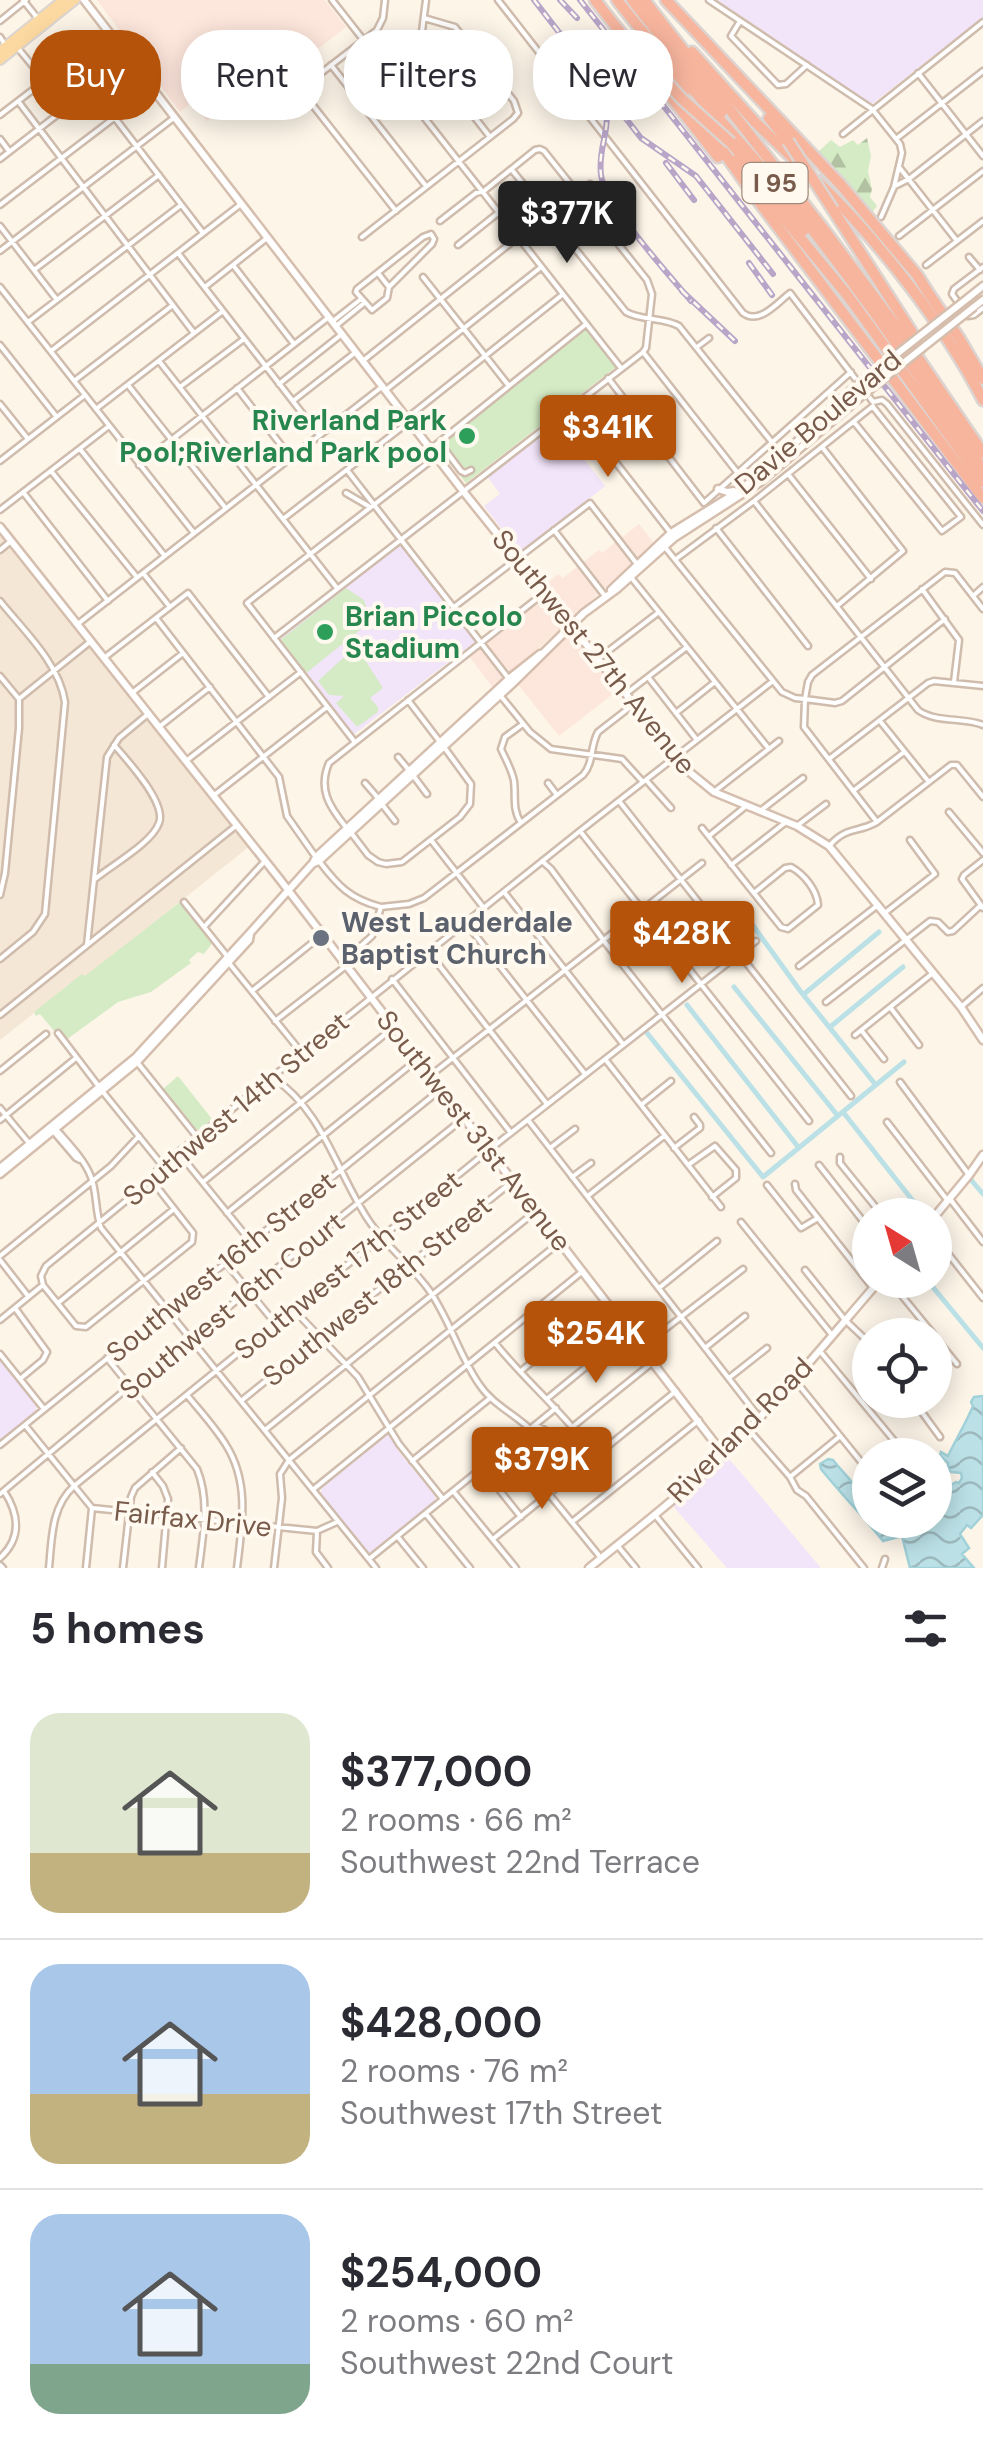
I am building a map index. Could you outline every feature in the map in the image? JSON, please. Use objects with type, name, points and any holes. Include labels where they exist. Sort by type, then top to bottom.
[{"type":"highway","points":[[599,0],[676,94],[731,143],[808,235],[888,340],[983,495]]},
{"type":"highway","points":[[599,0],[804,263]]},
{"type":"highway","points":[[620,0],[751,149]]},
{"type":"highway","name":"I 95","points":[[620,0],[634,22],[786,196],[836,260],[900,363],[983,466]]},
{"type":"highway","points":[[641,0],[751,149],[839,258],[983,466]]},
{"type":"highway","points":[[641,0],[684,60],[822,227],[983,453]]},
{"type":"highway","name":"I 95","points":[[641,0],[688,47],[842,244],[983,445]]},
{"type":"highway","points":[[664,0],[788,141],[924,358]]},
{"type":"highway","points":[[664,0],[841,185],[917,274],[983,379]]},
{"type":"highway","points":[[634,22],[742,179],[983,495]]},
{"type":"highway","points":[[688,47],[858,224],[924,307],[983,400]]},
{"type":"highway","points":[[702,122],[900,363]]},
{"type":"highway","points":[[818,182],[867,224],[929,294]]},
{"type":"highway","points":[[934,415],[983,482]]},
{"type":"main road","points":[[3,48],[63,0]]},
{"type":"main road","points":[[0,60],[75,0]]},
{"type":"main road","name":"Southwest 27th Avenue","points":[[84,0],[108,30]]},
{"type":"main road","name":"Southwest 27th Avenue","points":[[161,100],[436,456],[675,756],[714,792],[760,811]]},
{"type":"main road","name":"Davie Boulevard","points":[[941,331],[983,286]]},
{"type":"main road","name":"Davie Boulevard","points":[[685,527],[750,490],[900,363],[979,307],[983,300]]},
{"type":"main road","name":"Davie Boulevard","points":[[411,772],[508,680],[685,527],[778,460],[851,390],[900,363]]},
{"type":"main road","points":[[718,490],[745,487]]},
{"type":"main road","points":[[702,514],[704,502]]},
{"type":"main road","name":"Southwest 31st Avenue","points":[[0,527],[288,890],[724,1454]]},
{"type":"main road","name":"Davie Boulevard","points":[[606,595],[637,564],[666,543]]},
{"type":"main road","name":"Davie Boulevard","points":[[102,1090],[249,940],[250,934],[316,860],[500,695],[540,654]]},
{"type":"main road","points":[[500,695],[508,680]]},
{"type":"main road","points":[[760,811],[797,826],[829,846],[983,1040]]},
{"type":"main road","name":"Davie Boulevard","points":[[316,860],[348,829]]},
{"type":"main road","name":"Davie Boulevard","points":[[0,1171],[138,1062],[228,960]]},
{"type":"main road","points":[[138,1062],[149,1044]]},
{"type":"main road","points":[[951,1198],[983,1155]]},
{"type":"main road","name":"Riverland Road","points":[[589,1568],[655,1515],[750,1429],[865,1298]]},
{"type":"street","points":[[0,21],[24,0],[39,20]]},
{"type":"street","points":[[332,0],[355,30]]},
{"type":"street","points":[[375,30],[382,24],[385,0]]},
{"type":"street","points":[[422,30],[426,0]]},
{"type":"street","points":[[498,0],[741,312],[758,318],[790,293],[961,517],[942,531],[854,422]]},
{"type":"street","points":[[709,0],[872,109],[896,139],[902,153],[894,187],[880,217]]},
{"type":"street","points":[[362,237],[518,113],[514,100],[456,27],[424,18]]},
{"type":"street","points":[[740,20],[731,36],[778,85],[808,66]]},
{"type":"street","points":[[843,134],[983,22]]},
{"type":"street","points":[[0,37],[3,48]]},
{"type":"street","points":[[17,47],[30,63]]},
{"type":"street","points":[[324,71],[344,55]]},
{"type":"street","points":[[332,65],[426,186]]},
{"type":"street","points":[[896,139],[983,71]]},
{"type":"street","points":[[918,72],[983,156]]},
{"type":"street","points":[[0,116],[30,92]]},
{"type":"street","points":[[18,101],[194,333]]},
{"type":"street","points":[[0,251],[175,118]]},
{"type":"street","points":[[0,159],[51,120]]},
{"type":"street","points":[[0,205],[111,120]]},
{"type":"street","points":[[116,120],[203,233]]},
{"type":"street","points":[[324,120],[396,211]]},
{"type":"street","points":[[425,120],[621,368]]},
{"type":"street","points":[[476,120],[490,138]]},
{"type":"street","points":[[894,187],[983,121]]},
{"type":"street","points":[[0,138],[10,151]]},
{"type":"street","points":[[274,638],[643,352],[652,294],[647,280],[540,148],[440,222]]},
{"type":"street","points":[[899,167],[957,241]]},
{"type":"street","points":[[512,170],[626,312],[679,326],[771,442]]},
{"type":"street","points":[[899,236],[983,171]]},
{"type":"street","points":[[34,270],[159,175]]},
{"type":"street","points":[[578,193],[590,184]]},
{"type":"street","points":[[51,351],[241,204]]},
{"type":"street","points":[[28,322],[181,205]]},
{"type":"street","points":[[458,244],[498,213]]},
{"type":"street","points":[[926,265],[983,221]]},
{"type":"street","points":[[0,226],[56,300]]},
{"type":"street","points":[[423,237],[434,237],[432,244],[389,287],[387,298],[372,310],[356,292],[378,273],[423,237]]},
{"type":"street","points":[[205,287],[267,238]]},
{"type":"street","points":[[363,361],[517,238]]},
{"type":"street","points":[[178,253],[320,435]]},
{"type":"street","points":[[970,256],[981,268],[956,288],[953,297],[968,316],[975,315],[979,307]]},
{"type":"street","points":[[233,265],[294,344]]},
{"type":"street","points":[[77,624],[540,268]]},
{"type":"street","points":[[378,273],[389,287]]},
{"type":"street","points":[[423,277],[509,386]]},
{"type":"street","points":[[0,287],[194,533]]},
{"type":"street","points":[[283,520],[562,295]]},
{"type":"street","points":[[140,464],[294,344],[363,301]]},
{"type":"street","points":[[74,381],[173,305]]},
{"type":"street","points":[[96,409],[223,311]]},
{"type":"street","points":[[431,448],[585,325]]},
{"type":"street","points":[[279,384],[342,334]]},
{"type":"street","points":[[697,348],[709,338]]},
{"type":"street","points":[[180,387],[244,339]]},
{"type":"street","points":[[0,345],[57,416]]},
{"type":"street","points":[[292,401],[356,352]]},
{"type":"street","points":[[643,352],[737,472]]},
{"type":"street","points":[[159,361],[337,588]]},
{"type":"street","points":[[608,378],[704,502],[851,372]]},
{"type":"street","points":[[128,384],[226,508]]},
{"type":"street","points":[[237,388],[291,458]]},
{"type":"street","points":[[0,460],[85,395]]},
{"type":"street","points":[[674,557],[754,502],[880,400],[886,402],[983,526]]},
{"type":"street","points":[[0,404],[28,439]]},
{"type":"street","points":[[572,406],[674,557],[787,696],[836,703],[945,619]]},
{"type":"street","points":[[0,510],[109,426]]},
{"type":"street","points":[[822,447],[903,551],[836,606]]},
{"type":"street","points":[[80,449],[165,556]]},
{"type":"street","points":[[354,741],[247,604],[436,456],[446,451],[461,471],[471,470]]},
{"type":"street","points":[[347,470],[508,680]]},
{"type":"street","points":[[51,471],[137,578]]},
{"type":"street","points":[[788,474],[871,578]]},
{"type":"street","points":[[23,492],[108,601]]},
{"type":"street","points":[[346,492],[372,506]]},
{"type":"street","points":[[754,502],[918,710],[926,716],[972,721],[983,726]]},
{"type":"street","points":[[454,608],[590,503],[637,564]]},
{"type":"street","points":[[674,557],[675,542],[685,527]]},
{"type":"street","points":[[716,528],[808,646]]},
{"type":"street","points":[[554,530],[606,595]]},
{"type":"street","points":[[0,550],[11,542]]},
{"type":"street","points":[[877,822],[804,728],[808,682],[945,572],[955,573],[983,608]]},
{"type":"street","points":[[143,573],[170,607]]},
{"type":"street","points":[[630,576],[768,749]]},
{"type":"street","points":[[973,596],[983,588]]},
{"type":"street","points":[[922,589],[959,640],[954,682]]},
{"type":"street","points":[[104,658],[188,593],[269,697]]},
{"type":"street","points":[[408,700],[472,784],[470,804],[402,862],[386,864],[368,856],[330,807],[323,785],[329,762],[544,593]]},
{"type":"street","points":[[0,600],[55,670],[66,702],[46,907],[38,926],[0,959]]},
{"type":"street","points":[[598,660],[659,612]]},
{"type":"street","points":[[156,618],[279,777],[287,816],[316,860],[342,889],[381,906],[424,898],[558,795],[589,768],[598,732],[634,704]]},
{"type":"street","points":[[18,699],[90,641]]},
{"type":"street","points":[[626,694],[687,647]]},
{"type":"street","points":[[132,693],[183,652]]},
{"type":"street","points":[[186,762],[301,672]]},
{"type":"street","points":[[0,676],[18,699],[19,728],[0,894]]},
{"type":"street","points":[[648,678],[698,740]]},
{"type":"street","name":"Southwest 14th Street","points":[[0,1320],[43,1285],[40,1276],[46,1266],[138,1192],[162,1165],[773,680]]},
{"type":"street","points":[[829,760],[934,681],[983,686]]},
{"type":"street","points":[[676,713],[715,682]]},
{"type":"street","points":[[158,727],[210,687]]},
{"type":"street","points":[[500,695],[537,740],[551,749],[622,760],[671,808]]},
{"type":"street","points":[[213,796],[328,707]]},
{"type":"street","points":[[87,945],[107,757],[114,745],[148,714]]},
{"type":"street","points":[[880,720],[929,782]]},
{"type":"street","points":[[521,823],[514,813],[511,769],[501,749],[505,738],[522,724]]},
{"type":"street","points":[[714,792],[779,741]]},
{"type":"street","points":[[95,879],[150,837],[161,818],[159,805],[114,745]]},
{"type":"street","points":[[853,791],[904,752]]},
{"type":"street","points":[[107,757],[122,755]]},
{"type":"street","points":[[398,757],[427,794]]},
{"type":"street","points":[[829,846],[847,831],[868,828],[954,764],[983,797]]},
{"type":"street","points":[[760,811],[803,778]]},
{"type":"street","points":[[365,783],[395,821]]},
{"type":"street","points":[[548,783],[558,795]]},
{"type":"street","points":[[619,801],[852,1096]]},
{"type":"street","points":[[797,826],[826,804]]},
{"type":"street","points":[[708,836],[746,806]]},
{"type":"street","points":[[826,1002],[934,920],[948,932],[953,931],[982,907],[962,879],[983,856],[949,812]]},
{"type":"street","points":[[731,865],[786,822]]},
{"type":"street","points":[[0,1015],[237,825]]},
{"type":"street","points":[[702,828],[754,893],[785,929],[818,905],[808,881],[791,866],[754,893]]},
{"type":"street","points":[[580,831],[809,1122]]},
{"type":"street","points":[[431,840],[484,907]]},
{"type":"street","points":[[884,913],[935,874],[910,840]]},
{"type":"street","points":[[204,927],[265,861]]},
{"type":"street","points":[[542,861],[771,1154]]},
{"type":"street","points":[[431,1076],[702,863]]},
{"type":"street","points":[[504,892],[624,1044]]},
{"type":"street","points":[[184,902],[302,1053]]},
{"type":"street","points":[[799,966],[878,905]]},
{"type":"street","points":[[276,1020],[372,936],[381,906]]},
{"type":"street","points":[[466,922],[586,1074]]},
{"type":"street","points":[[252,991],[322,935]]},
{"type":"street","name":"Southwest 17th Street","points":[[49,1568],[55,1514],[74,1486],[489,1150],[756,941]]},
{"type":"street","points":[[428,951],[548,1104]]},
{"type":"street","points":[[855,1034],[933,973]]},
{"type":"street","points":[[392,980],[511,1133]]},
{"type":"street","points":[[960,1007],[983,988]]},
{"type":"street","points":[[890,1007],[919,1044]]},
{"type":"street","points":[[202,1182],[394,1027]]},
{"type":"street","points":[[861,1030],[884,1059]]},
{"type":"street","points":[[58,1032],[162,1165]]},
{"type":"street","points":[[0,1070],[46,1034]]},
{"type":"street","points":[[0,1120],[76,1058]]},
{"type":"street","points":[[228,1213],[418,1058]]},
{"type":"street","points":[[604,1060],[721,1207]]},
{"type":"street","points":[[138,1062],[197,1137]]},
{"type":"street","points":[[272,1077],[302,1102],[382,1238],[432,1294],[468,1366],[490,1398],[532,1427],[560,1437],[590,1462]]},
{"type":"street","points":[[641,1105],[671,1081]]},
{"type":"street","points":[[900,1082],[969,1175]]},
{"type":"street","name":"Southwest 16th Street","points":[[0,1445],[441,1088]]},
{"type":"street","points":[[0,1108],[31,1146]]},
{"type":"street","points":[[674,1148],[700,1128],[694,1117]]},
{"type":"street","name":"Southwest 16th Court","points":[[2,1493],[464,1118]]},
{"type":"street","points":[[528,1120],[760,1418]]},
{"type":"street","points":[[886,1122],[947,1198]]},
{"type":"street","points":[[53,1128],[93,1181],[99,1223],[120,1253],[376,1568]]},
{"type":"street","points":[[550,1148],[575,1129]]},
{"type":"street","points":[[29,1297],[1,1262],[111,1166],[139,1136]]},
{"type":"street","points":[[587,1196],[664,1136]]},
{"type":"street","points":[[688,1165],[715,1146],[738,1174],[712,1197]]},
{"type":"street","points":[[178,1152],[251,1242]]},
{"type":"street","points":[[840,1157],[840,1163],[868,1198]]},
{"type":"street","points":[[572,1177],[591,1162]]},
{"type":"street","points":[[819,1166],[852,1207]]},
{"type":"street","points":[[43,1285],[76,1326],[86,1327],[192,1242],[194,1237],[150,1178]]},
{"type":"street","name":"Southwest 18th Street","points":[[241,1401],[512,1180]]},
{"type":"street","points":[[795,1184],[852,1261]]},
{"type":"street","points":[[767,1185],[801,1228],[818,1218]]},
{"type":"street","points":[[952,1204],[983,1242]]},
{"type":"street","points":[[58,1303],[174,1209]]},
{"type":"street","points":[[265,1430],[536,1210]]},
{"type":"street","points":[[741,1222],[832,1336]]},
{"type":"street","points":[[659,1288],[717,1241]]},
{"type":"street","points":[[274,1568],[282,1498],[280,1474],[289,1460],[560,1242]]},
{"type":"street","points":[[952,1259],[983,1298]]},
{"type":"street","points":[[226,1263],[275,1323]]},
{"type":"street","points":[[642,1347],[743,1269]]},
{"type":"street","points":[[805,1270],[852,1326]]},
{"type":"street","points":[[313,1489],[583,1272]]},
{"type":"street","points":[[904,1298],[920,1318]]},
{"type":"street","points":[[519,1372],[606,1301]]},
{"type":"street","points":[[15,1308],[46,1349],[45,1358],[20,1379]]},
{"type":"street","points":[[293,1309],[347,1364],[412,1461],[443,1499]]},
{"type":"street","points":[[705,1348],[745,1316]]},
{"type":"street","points":[[547,1398],[630,1331]]},
{"type":"street","points":[[495,1344],[572,1427]]},
{"type":"street","points":[[728,1378],[767,1348]]},
{"type":"street","points":[[819,1350],[892,1438]]},
{"type":"street","points":[[0,1354],[44,1409]]},
{"type":"street","points":[[107,1358],[197,1469],[206,1502],[199,1568]]},
{"type":"street","points":[[952,1358],[957,1364]]},
{"type":"street","points":[[560,1437],[653,1362]]},
{"type":"street","points":[[793,1380],[852,1452]]},
{"type":"street","points":[[492,1540],[676,1391]]},
{"type":"street","points":[[186,1395],[233,1456],[243,1490],[237,1568]]},
{"type":"street","points":[[412,1461],[490,1398]]},
{"type":"street","points":[[369,1559],[556,1408]]},
{"type":"street","points":[[926,1418],[940,1437]]},
{"type":"street","points":[[572,1522],[699,1420]]},
{"type":"street","name":"Fairfax Drive","points":[[25,1425],[92,1508],[317,1531]]},
{"type":"street","points":[[750,1429],[864,1568]]},
{"type":"street","points":[[790,1476],[839,1437]]},
{"type":"street","points":[[510,1446],[601,1558]]},
{"type":"street","points":[[123,1568],[135,1488],[181,1448]]},
{"type":"street","points":[[482,1468],[522,1517]]},
{"type":"street","points":[[152,1472],[166,1492],[168,1516],[162,1568]]},
{"type":"street","points":[[454,1491],[516,1568]]},
{"type":"street","points":[[1,1564],[16,1528],[13,1505],[2,1493]]},
{"type":"street","points":[[86,1568],[92,1508]]},
{"type":"street","points":[[426,1514],[470,1568]]},
{"type":"street","points":[[655,1515],[698,1568]]},
{"type":"street","points":[[328,1568],[316,1552],[317,1531],[338,1521]]},
{"type":"street","points":[[397,1536],[423,1568]]},
{"type":"street","points":[[617,1545],[636,1568]]},
{"type":"street","points":[[882,1568],[885,1558]]},
{"type":"shaded area","points":[[97,0],[325,0],[346,27],[324,44],[324,30],[181,30],[180,112],[161,86],[161,30],[119,30]]},
{"type":"shaded area","points":[[717,0],[983,0],[983,17],[872,104]]},
{"type":"shaded area","points":[[556,423],[605,486],[524,550],[518,550],[484,506],[500,494],[487,476]]},
{"type":"shaded area","points":[[639,524],[654,543],[494,689],[468,655],[541,598],[546,584],[558,574],[563,578]]},
{"type":"shaded area","points":[[0,530],[250,846],[0,1040]]},
{"type":"shaded area","points":[[400,544],[476,641],[353,735],[277,639]]},
{"type":"shaded area","points":[[572,631],[618,690],[559,736],[517,683]]},
{"type":"shaded area","points":[[0,1361],[36,1404],[36,1411],[0,1440]]},
{"type":"shaded area","points":[[387,1435],[435,1501],[368,1552],[321,1494],[322,1488]]},
{"type":"shaded area","points":[[728,1458],[821,1568],[727,1568],[673,1506]]},
{"type":"green space","points":[[867,138],[871,156],[870,197],[877,206],[872,213],[818,152],[831,140],[840,147],[853,140],[858,145]]},
{"type":"green space","points":[[585,329],[616,367],[466,483],[437,447]]},
{"type":"green space","name":"Brian Piccolo Stadium","points":[[346,588],[364,600],[370,622],[305,674],[279,641]]},
{"type":"green space","points":[[353,649],[358,649],[383,688],[370,698],[378,712],[357,727],[336,703],[344,696],[329,695],[318,681]]},
{"type":"green space","points":[[180,902],[213,942],[204,954],[198,952],[189,960],[191,963],[151,992],[118,1002],[66,1040],[40,1014],[36,1016],[34,1012],[82,974],[85,976]]},
{"type":"green space","points":[[178,1076],[212,1119],[199,1130],[163,1089]]},
{"type":"water","points":[[983,1396],[983,1515],[960,1534],[969,1548],[962,1554],[974,1568],[910,1568],[902,1538],[952,1538],[952,1484],[962,1478],[961,1473],[952,1472],[952,1448],[974,1397]]},
{"type":"water","points":[[833,1460],[852,1483],[852,1505],[821,1469],[820,1464]]},
{"type":"waterway","points":[[746,916],[875,1084]]},
{"type":"waterway","points":[[804,994],[879,932]]},
{"type":"waterway","points":[[830,1027],[903,967]]},
{"type":"waterway","points":[[734,987],[838,1116]]},
{"type":"waterway","points":[[687,1005],[799,1148]]},
{"type":"waterway","points":[[647,1033],[763,1177],[904,1062]]},
{"type":"waterway","points":[[843,1112],[911,1198]]},
{"type":"waterway","points":[[972,1181],[983,1194]]},
{"type":"waterway","points":[[942,1298],[983,1348]]},
{"type":"railway","points":[[534,0],[641,138],[696,176],[773,274]]},
{"type":"railway","points":[[560,0],[577,18]]},
{"type":"railway","points":[[580,0],[983,511]]},
{"type":"railway","points":[[607,120],[600,164],[605,188],[639,239],[691,301]]},
{"type":"railway","points":[[666,163],[694,200]]},
{"type":"railway","points":[[749,263],[772,295]]},
{"type":"railway","points":[[682,291],[735,341]]},
{"type":"place","name":"Riverland Park Pool;Riverland Park pool","points":[[467,436]]},
{"type":"place","name":"Brian Piccolo Stadium","points":[[325,632]]},
{"type":"place","name":"West Lauderdale Baptist Church","points":[[321,938]]}]
